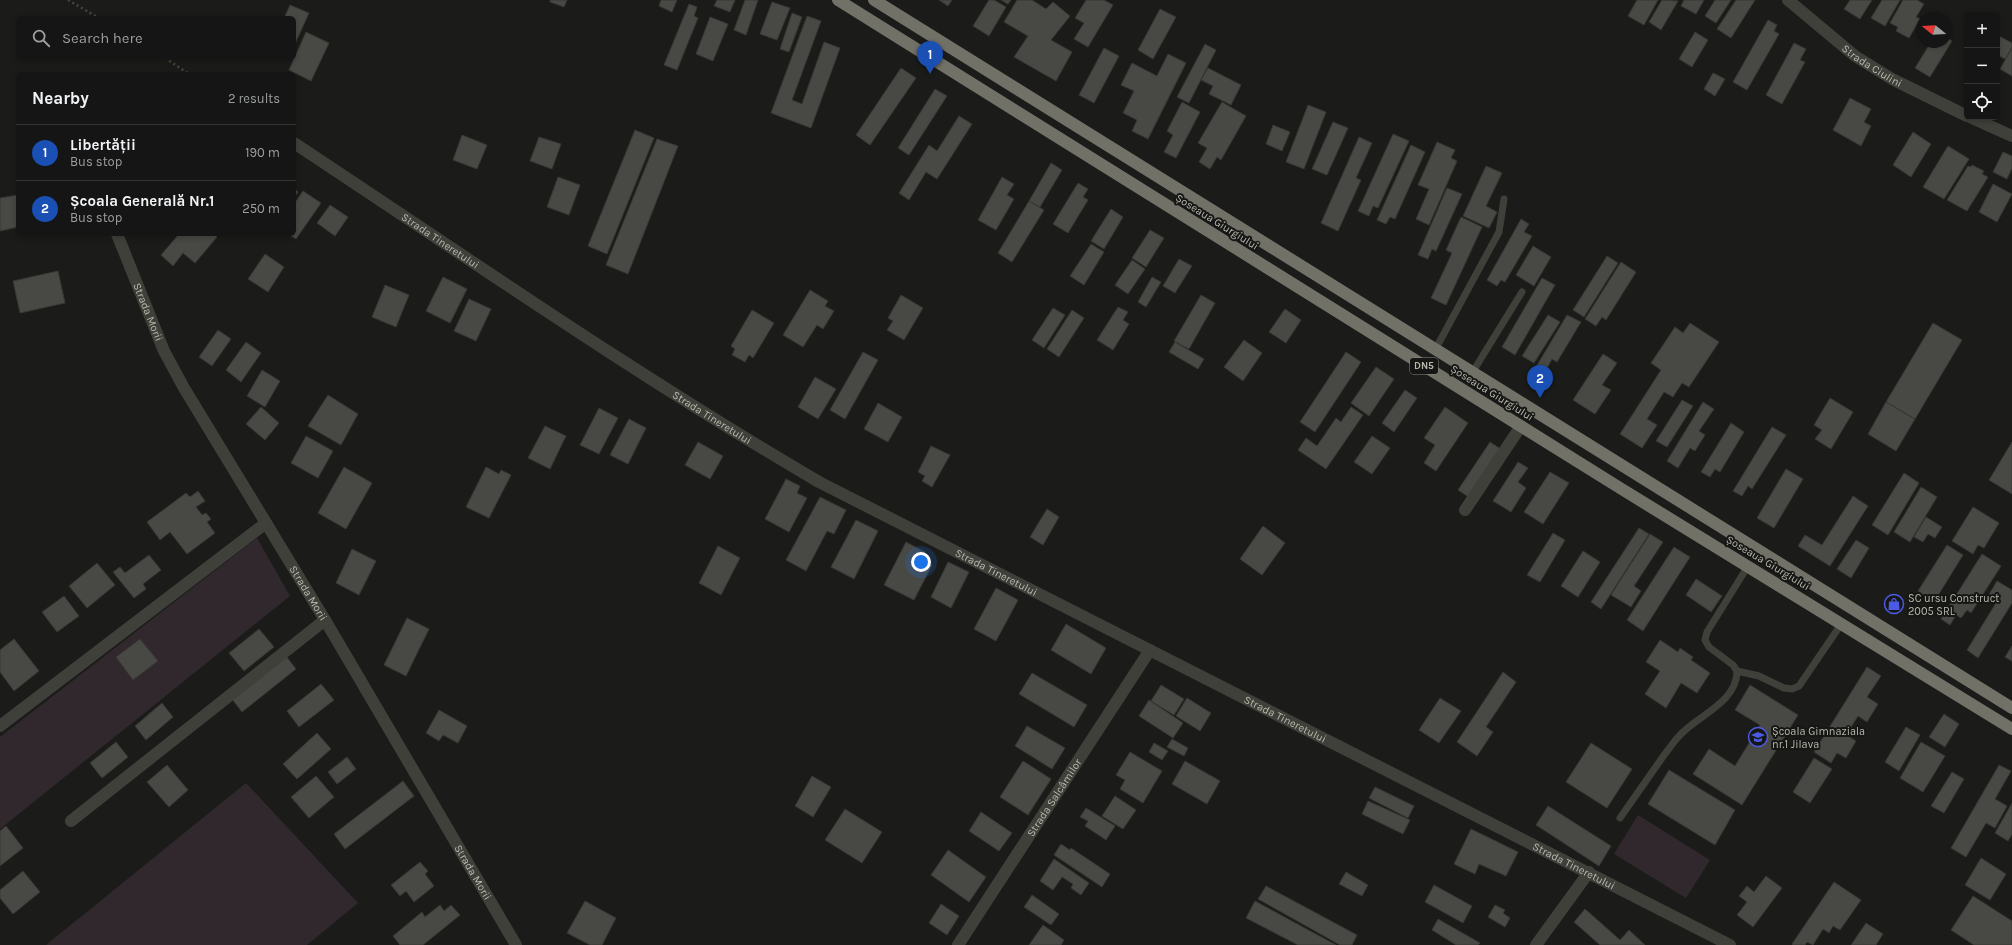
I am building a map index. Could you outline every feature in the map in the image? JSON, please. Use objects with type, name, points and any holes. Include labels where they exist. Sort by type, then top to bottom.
[{"type":"highway","name":"Șoseaua Giurgiului","points":[[838,0],[1521,426],[2012,729]]},
{"type":"highway","name":"Șoseaua Giurgiului","points":[[874,0],[2012,708]]},
{"type":"street","name":"Strada Ciulini","points":[[1788,0],[1855,56],[1892,79],[1964,115]]},
{"type":"street","points":[[1977,120],[2012,136]]},
{"type":"street","name":"Strada Tineretului","points":[[296,144],[646,377],[737,434],[819,482],[1590,872],[1730,945]]},
{"type":"street","name":"Strada Morii","points":[[118,236],[164,351],[184,388],[325,620],[516,945]]},
{"type":"street","points":[[1465,510],[1521,426]]},
{"type":"street","points":[[0,726],[266,522]]},
{"type":"street","points":[[71,821],[325,620]]},
{"type":"street","name":"Strada Salcâmilor","points":[[958,945],[1150,650]]},
{"type":"street","points":[[1536,945],[1590,872]]},
{"type":"lane","points":[[1435,350],[1498,232],[1504,199]]},
{"type":"lane","points":[[1472,373],[1522,292]]},
{"type":"lane","points":[[1620,818],[1680,735],[1693,723],[1710,712],[1731,691],[1737,678],[1737,671],[1733,665],[1709,648],[1705,640],[1707,632],[1748,566]]},
{"type":"lane","points":[[1737,671],[1759,676],[1784,688],[1792,689],[1799,686],[1842,623]]},
{"type":"path","points":[[68,0],[96,16]]},
{"type":"path","points":[[168,60],[186,72]]},
{"type":"shaded area","points":[[257,538],[290,596],[0,829],[0,737]]},
{"type":"shaded area","points":[[246,783],[358,903],[307,945],[46,945]]},
{"type":"shaded area","points":[[1638,815],[1710,860],[1686,898],[1614,854]]},
{"type":"building","points":[[550,0],[567,0],[564,7],[550,2]]},
{"type":"building","points":[[661,0],[677,0],[672,12],[659,6]]},
{"type":"building","points":[[717,0],[735,0],[730,12],[714,6]]},
{"type":"building","points":[[745,0],[758,0],[746,35],[734,30]]},
{"type":"building","points":[[939,0],[952,0],[948,6]]},
{"type":"building","points":[[989,0],[994,0],[1006,7],[989,36],[973,26]]},
{"type":"building","points":[[1001,0],[1011,0],[1008,4]]},
{"type":"building","points":[[1017,0],[1032,0],[1046,9],[1053,2],[1070,16],[1051,40],[1072,52],[1056,81],[1014,57],[1028,36],[1004,22]]},
{"type":"building","points":[[1086,0],[1104,0],[1113,5],[1088,47],[1074,39],[1084,23],[1075,18]]},
{"type":"building","points":[[1637,0],[1658,0],[1644,25],[1628,16]]},
{"type":"building","points":[[1662,0],[1678,1],[1661,30],[1649,22]]},
{"type":"building","points":[[1684,0],[1704,0],[1696,14],[1681,6]]},
{"type":"building","points":[[1715,0],[1731,0],[1716,23],[1705,16]]},
{"type":"building","points":[[1736,0],[1755,0],[1731,38],[1717,29]]},
{"type":"building","points":[[1850,0],[1872,0],[1860,19],[1844,9]]},
{"type":"building","points":[[1882,0],[1900,0],[1885,26],[1871,18]]},
{"type":"building","points":[[1903,0],[1917,0],[1924,4],[1919,12],[1916,12],[1916,26],[1909,38],[1896,31],[1898,27],[1890,23]]},
{"type":"building","points":[[772,2],[790,8],[777,40],[760,34]]},
{"type":"building","points":[[689,4],[697,7],[694,16],[698,18],[677,70],[664,65]]},
{"type":"building","points":[[290,5],[309,13],[296,42],[296,16],[285,16]]},
{"type":"building","points":[[1160,9],[1176,17],[1153,59],[1138,50]]},
{"type":"building","points":[[792,13],[802,17],[789,52],[780,49]]},
{"type":"building","points":[[807,16],[821,21],[792,100],[802,104],[824,42],[840,48],[811,128],[771,113]]},
{"type":"building","points":[[710,17],[728,24],[713,61],[696,54]]},
{"type":"building","points":[[1768,20],[1777,25],[1774,31],[1779,34],[1747,90],[1733,82]]},
{"type":"building","points":[[306,32],[329,43],[311,81],[296,74],[296,72],[289,70],[293,60],[296,60],[296,54]]},
{"type":"building","points":[[1695,32],[1708,40],[1692,67],[1679,59]]},
{"type":"building","points":[[2000,37],[2012,43],[2012,47],[2005,59],[2000,56]]},
{"type":"building","points":[[1794,43],[1806,49],[1800,60],[1805,62],[1782,104],[1766,95]]},
{"type":"building","points":[[1205,44],[1216,50],[1189,103],[1177,97]]},
{"type":"building","points":[[1104,48],[1119,56],[1094,103],[1079,95]]},
{"type":"building","points":[[1927,48],[1948,48],[1930,77],[1915,68]]},
{"type":"building","points":[[2012,48],[2012,76],[2000,69]]},
{"type":"building","points":[[1168,54],[1186,63],[1148,139],[1132,131],[1137,120],[1123,113],[1134,91],[1121,85],[1132,63],[1157,76]]},
{"type":"building","points":[[901,68],[916,78],[870,145],[856,135]]},
{"type":"building","points":[[1208,68],[1241,85],[1231,105],[1209,94],[1213,86],[1201,80]]},
{"type":"building","points":[[1713,73],[1725,79],[1715,96],[1704,89]]},
{"type":"building","points":[[935,89],[947,96],[909,155],[898,148]]},
{"type":"building","points":[[1850,98],[1871,109],[1864,122],[1871,126],[1861,146],[1833,130]]},
{"type":"building","points":[[1182,102],[1200,112],[1176,158],[1164,152],[1173,135],[1167,131]]},
{"type":"building","points":[[1222,102],[1246,116],[1221,160],[1217,157],[1210,169],[1199,162],[1207,148],[1198,143]]},
{"type":"building","points":[[1308,105],[1326,112],[1304,169],[1286,162]]},
{"type":"building","points":[[959,116],[972,124],[937,179],[926,172],[909,200],[899,193],[929,145],[937,151]]},
{"type":"building","points":[[1333,122],[1348,128],[1327,175],[1312,169]]},
{"type":"building","points":[[1273,125],[1290,132],[1282,151],[1266,144]]},
{"type":"building","points":[[635,130],[654,138],[607,254],[588,246]]},
{"type":"building","points":[[1913,132],[1931,144],[1911,177],[1893,165]]},
{"type":"building","points":[[1393,134],[1409,141],[1378,208],[1373,206],[1369,216],[1358,211]]},
{"type":"building","points":[[462,135],[487,145],[477,169],[453,160]]},
{"type":"building","points":[[539,137],[561,144],[552,169],[530,161]]},
{"type":"building","points":[[1359,137],[1372,143],[1356,178],[1361,180],[1338,231],[1321,223]]},
{"type":"building","points":[[657,139],[678,146],[628,274],[606,265]]},
{"type":"building","points":[[1437,142],[1455,150],[1451,158],[1457,161],[1429,225],[1416,219],[1429,189],[1418,185]]},
{"type":"building","points":[[1411,145],[1425,152],[1395,219],[1390,217],[1386,224],[1377,220]]},
{"type":"building","points":[[1948,146],[1969,159],[1944,199],[1923,187]]},
{"type":"building","points":[[2003,152],[2012,156],[2012,168],[2007,179],[1993,172]]},
{"type":"building","points":[[1051,163],[1062,170],[1040,207],[1029,201]]},
{"type":"building","points":[[1972,165],[1984,171],[1982,174],[1988,177],[1967,211],[1947,200],[1968,166],[1971,167]]},
{"type":"building","points":[[1486,166],[1502,173],[1486,206],[1497,212],[1489,228],[1463,216]]},
{"type":"building","points":[[558,177],[580,185],[569,215],[547,207]]},
{"type":"building","points":[[1002,177],[1014,184],[1007,195],[1014,199],[996,230],[978,220]]},
{"type":"building","points":[[1078,183],[1088,189],[1083,197],[1088,200],[1068,233],[1053,224]]},
{"type":"building","points":[[1993,184],[2012,194],[1997,222],[1979,212]]},
{"type":"building","points":[[1447,188],[1462,194],[1436,251],[1432,249],[1428,259],[1418,255]]},
{"type":"building","points":[[303,191],[321,203],[296,239],[291,236],[296,236],[296,201]]},
{"type":"building","points":[[16,195],[16,227],[0,231],[0,198]]},
{"type":"building","points":[[1029,201],[1044,210],[1012,262],[998,253]]},
{"type":"building","points":[[330,205],[348,217],[335,236],[317,223]]},
{"type":"building","points":[[1111,209],[1123,217],[1104,249],[1091,241]]},
{"type":"building","points":[[1461,217],[1482,227],[1446,305],[1431,298],[1452,253],[1446,250]]},
{"type":"building","points":[[1521,219],[1529,224],[1524,232],[1532,236],[1505,282],[1501,280],[1497,286],[1487,280]]},
{"type":"building","points":[[1150,230],[1164,238],[1146,267],[1132,258]]},
{"type":"building","points":[[177,236],[217,237],[195,263],[183,253],[173,266],[161,255]]},
{"type":"building","points":[[1091,244],[1104,252],[1084,285],[1070,276]]},
{"type":"building","points":[[1533,246],[1551,257],[1534,286],[1516,275]]},
{"type":"building","points":[[265,254],[284,267],[268,292],[248,279]]},
{"type":"building","points":[[1607,256],[1618,263],[1584,317],[1573,310]]},
{"type":"building","points":[[1179,259],[1192,266],[1175,293],[1163,286]]},
{"type":"building","points":[[1132,260],[1145,269],[1128,294],[1115,285]]},
{"type":"building","points":[[1621,262],[1636,272],[1606,320],[1602,317],[1596,326],[1585,319]]},
{"type":"building","points":[[58,271],[65,303],[20,313],[13,281]]},
{"type":"building","points":[[443,277],[467,289],[450,323],[426,311]]},
{"type":"building","points":[[1152,277],[1161,282],[1146,307],[1138,302]]},
{"type":"building","points":[[1542,278],[1555,285],[1515,355],[1502,347]]},
{"type":"building","points":[[385,285],[409,295],[396,327],[372,317]]},
{"type":"building","points":[[810,290],[828,301],[825,306],[834,311],[823,329],[817,325],[803,347],[783,335]]},
{"type":"building","points":[[901,295],[923,308],[904,340],[887,330],[893,321],[888,318]]},
{"type":"building","points":[[1201,295],[1215,303],[1189,349],[1174,341]]},
{"type":"building","points":[[469,299],[491,309],[476,341],[454,331]]},
{"type":"building","points":[[1118,307],[1128,312],[1123,320],[1129,324],[1113,350],[1097,340]]},
{"type":"building","points":[[1053,308],[1065,315],[1044,348],[1032,340]]},
{"type":"building","points":[[1285,309],[1301,320],[1286,343],[1269,332]]},
{"type":"building","points":[[752,310],[774,323],[753,358],[749,355],[745,362],[732,355],[735,349],[731,346]]},
{"type":"building","points":[[1072,310],[1084,318],[1059,357],[1047,349]]},
{"type":"building","points":[[1548,315],[1560,322],[1534,363],[1522,356]]},
{"type":"building","points":[[1567,315],[1581,322],[1557,362],[1552,359],[1545,372],[1536,367]]},
{"type":"building","points":[[1690,323],[1719,342],[1689,387],[1682,383],[1673,397],[1664,392],[1647,419],[1657,425],[1642,448],[1620,434],[1661,370],[1651,363],[1675,327],[1683,333]]},
{"type":"building","points":[[1933,323],[1962,340],[1915,419],[1886,402]]},
{"type":"building","points":[[218,330],[231,339],[212,366],[199,357]]},
{"type":"building","points":[[1244,340],[1262,353],[1243,381],[1224,367]]},
{"type":"building","points":[[246,342],[261,353],[241,382],[226,370]]},
{"type":"building","points":[[1175,342],[1204,359],[1198,369],[1169,352]]},
{"type":"building","points":[[863,352],[878,360],[845,419],[830,410]]},
{"type":"building","points":[[1346,352],[1361,362],[1315,432],[1300,422]]},
{"type":"building","points":[[1603,354],[1617,363],[1602,385],[1611,390],[1595,414],[1573,400]]},
{"type":"building","points":[[1376,367],[1394,379],[1369,416],[1351,403]]},
{"type":"building","points":[[262,370],[280,381],[265,407],[247,396]]},
{"type":"building","points":[[815,377],[836,389],[818,419],[798,407]]},
{"type":"building","points":[[1405,390],[1417,398],[1394,432],[1382,423]]},
{"type":"building","points":[[328,395],[358,414],[341,445],[308,426]]},
{"type":"building","points":[[1830,398],[1853,412],[1831,449],[1815,439],[1822,430],[1814,425]]},
{"type":"building","points":[[1682,400],[1693,406],[1667,447],[1656,441]]},
{"type":"building","points":[[1703,402],[1714,409],[1699,431],[1705,435],[1695,451],[1690,448],[1678,468],[1667,461]]},
{"type":"building","points":[[1886,402],[1915,419],[1896,451],[1868,434]]},
{"type":"building","points":[[878,403],[902,417],[888,442],[864,429]]},
{"type":"building","points":[[261,407],[279,423],[265,440],[246,424]]},
{"type":"building","points":[[1351,407],[1363,415],[1326,469],[1298,450],[1306,438],[1317,446],[1336,418],[1341,422]]},
{"type":"building","points":[[1445,407],[1468,423],[1436,471],[1424,463],[1435,445],[1424,438]]},
{"type":"building","points":[[599,408],[618,418],[599,454],[580,445]]},
{"type":"building","points":[[629,419],[646,428],[628,464],[610,455]]},
{"type":"building","points":[[1731,423],[1744,432],[1720,472],[1715,469],[1710,477],[1701,472]]},
{"type":"building","points":[[545,426],[566,436],[550,469],[528,458]]},
{"type":"building","points":[[1772,427],[1786,435],[1752,489],[1748,486],[1742,496],[1733,491]]},
{"type":"building","points":[[306,436],[333,451],[318,478],[291,463]]},
{"type":"building","points":[[1372,436],[1390,448],[1372,474],[1354,462]]},
{"type":"building","points":[[698,442],[723,456],[710,479],[685,465]]},
{"type":"building","points":[[1490,442],[1502,450],[1470,498],[1458,490]]},
{"type":"building","points":[[2012,442],[2012,494],[1989,480]]},
{"type":"building","points":[[931,446],[950,455],[932,487],[922,481],[925,476],[918,472]]},
{"type":"building","points":[[1518,462],[1528,468],[1518,482],[1526,488],[1511,512],[1493,501]]},
{"type":"building","points":[[344,467],[372,483],[346,529],[318,513]]},
{"type":"building","points":[[486,467],[499,474],[501,470],[511,475],[489,518],[466,507]]},
{"type":"building","points":[[1786,469],[1803,479],[1774,528],[1757,518]]},
{"type":"building","points":[[1550,472],[1569,483],[1543,524],[1524,512]]},
{"type":"building","points":[[1904,473],[1919,483],[1888,535],[1872,525]]},
{"type":"building","points":[[786,479],[800,486],[797,493],[807,498],[789,532],[765,519]]},
{"type":"building","points":[[1921,487],[1937,497],[1910,542],[1894,532]]},
{"type":"building","points":[[198,491],[205,501],[196,507],[202,515],[206,513],[211,519],[207,522],[215,533],[187,554],[170,532],[160,540],[147,522],[186,493],[190,497]]},
{"type":"building","points":[[1853,496],[1868,506],[1830,566],[1798,546],[1805,535],[1822,545]]},
{"type":"building","points":[[820,497],[846,510],[834,534],[827,531],[806,571],[786,560]]},
{"type":"building","points":[[1973,507],[1999,523],[1984,548],[1978,545],[1973,554],[1952,541]]},
{"type":"building","points":[[1047,509],[1059,517],[1043,545],[1030,537]]},
{"type":"building","points":[[1926,517],[1942,527],[1935,538],[1928,534],[1923,542],[1914,537]]},
{"type":"building","points":[[856,520],[878,531],[854,579],[831,567]]},
{"type":"building","points":[[1263,526],[1285,543],[1262,575],[1240,559]]},
{"type":"building","points":[[1639,528],[1649,534],[1601,609],[1591,602]]},
{"type":"building","points":[[1553,533],[1565,540],[1540,582],[1527,575]]},
{"type":"building","points":[[1650,534],[1663,542],[1634,586],[1641,591],[1631,607],[1611,595]]},
{"type":"building","points":[[1856,540],[1869,548],[1851,578],[1837,569]]},
{"type":"building","points":[[906,542],[925,552],[921,559],[932,565],[914,600],[884,585]]},
{"type":"building","points":[[1947,545],[1963,555],[1934,602],[1918,591]]},
{"type":"building","points":[[718,546],[740,558],[721,595],[699,583]]},
{"type":"building","points":[[1674,547],[1690,557],[1643,631],[1627,620]]},
{"type":"building","points":[[352,549],[376,561],[359,595],[336,583]]},
{"type":"building","points":[[1583,551],[1600,562],[1578,597],[1561,586]]},
{"type":"building","points":[[1982,554],[2001,566],[1971,613],[1967,610],[1961,618],[1956,615],[1950,625],[1941,619]]},
{"type":"building","points":[[149,555],[161,570],[143,584],[146,589],[134,598],[113,572],[120,567],[125,573]]},
{"type":"building","points":[[948,562],[969,572],[951,608],[931,597]]},
{"type":"building","points":[[97,563],[115,585],[87,608],[69,586]]},
{"type":"building","points":[[1696,579],[1722,596],[1711,612],[1686,595]]},
{"type":"building","points":[[1997,581],[2012,590],[2012,603],[1978,658],[1967,650],[1996,603],[1987,598]]},
{"type":"building","points":[[996,588],[1018,600],[996,641],[974,629]]},
{"type":"building","points":[[64,596],[79,616],[57,632],[42,612]]},
{"type":"building","points":[[407,618],[429,629],[406,676],[384,665]]},
{"type":"building","points":[[1066,624],[1106,648],[1091,674],[1051,650]]},
{"type":"building","points":[[259,629],[274,647],[244,671],[229,653]]},
{"type":"building","points":[[14,639],[39,671],[14,691],[0,672],[0,650]]},
{"type":"building","points":[[140,639],[158,661],[133,680],[116,657]]},
{"type":"building","points":[[1660,640],[1678,652],[1680,648],[1693,657],[1691,660],[1710,673],[1697,693],[1681,683],[1666,708],[1645,694],[1660,671],[1646,662]]},
{"type":"building","points":[[2012,646],[2012,661],[2005,657]]},
{"type":"building","points":[[286,656],[296,669],[242,712],[232,699]]},
{"type":"building","points":[[1867,667],[1881,676],[1867,697],[1878,704],[1867,722],[1858,716],[1846,735],[1856,741],[1846,758],[1837,753],[1831,763],[1814,752]]},
{"type":"building","points":[[1503,672],[1516,682],[1486,727],[1493,732],[1477,756],[1457,742]]},
{"type":"building","points":[[1032,673],[1087,705],[1074,727],[1019,694]]},
{"type":"building","points":[[321,684],[334,700],[299,727],[287,711]]},
{"type":"building","points":[[1161,685],[1184,699],[1174,715],[1151,701]]},
{"type":"building","points":[[1750,685],[1798,715],[1742,805],[1693,774],[1709,749],[1735,766],[1760,725],[1735,710]]},
{"type":"building","points":[[1187,698],[1211,713],[1200,731],[1176,716]]},
{"type":"building","points":[[1440,698],[1461,711],[1439,743],[1419,730]]},
{"type":"building","points":[[1149,700],[1183,723],[1173,738],[1139,716]]},
{"type":"building","points":[[162,703],[173,717],[146,740],[135,726]]},
{"type":"building","points":[[439,710],[467,726],[458,743],[443,735],[439,741],[426,733]]},
{"type":"building","points":[[1944,714],[1959,724],[1945,747],[1929,737]]},
{"type":"building","points":[[1027,726],[1065,748],[1052,769],[1015,746]]},
{"type":"building","points":[[1906,727],[1920,735],[1899,771],[1885,762]]},
{"type":"building","points":[[317,733],[331,749],[297,779],[283,764]]},
{"type":"building","points":[[1172,739],[1188,748],[1184,756],[1167,747]]},
{"type":"building","points":[[116,742],[128,757],[102,778],[90,763]]},
{"type":"building","points":[[1921,742],[1945,756],[1923,792],[1900,778]]},
{"type":"building","points":[[1154,743],[1168,751],[1162,760],[1149,752]]},
{"type":"building","points":[[1591,743],[1632,769],[1607,808],[1566,782]]},
{"type":"building","points":[[1130,752],[1162,771],[1143,803],[1120,789],[1125,780],[1116,775]]},
{"type":"building","points":[[347,757],[356,769],[337,784],[328,772]]},
{"type":"building","points":[[1814,758],[1832,769],[1810,803],[1793,792]]},
{"type":"building","points":[[1023,761],[1051,779],[1028,815],[1000,797]]},
{"type":"building","points":[[1185,761],[1220,781],[1207,804],[1172,784]]},
{"type":"building","points":[[167,765],[188,790],[169,807],[147,782]]},
{"type":"building","points":[[1999,765],[2011,771],[1995,799],[2007,806],[1995,828],[1986,823],[1966,857],[1951,848]]},
{"type":"building","points":[[1669,770],[1735,810],[1715,845],[1648,804]]},
{"type":"building","points":[[1952,772],[1964,779],[1944,813],[1931,806]]},
{"type":"building","points":[[316,776],[334,797],[309,818],[291,797]]},
{"type":"building","points":[[812,776],[831,787],[813,817],[795,806]]},
{"type":"building","points":[[403,781],[414,796],[345,849],[334,834]]},
{"type":"building","points":[[1375,787],[1414,806],[1408,818],[1369,798]]},
{"type":"building","points":[[1115,796],[1136,810],[1123,829],[1102,816]]},
{"type":"building","points":[[1368,801],[1410,820],[1403,834],[1362,814]]},
{"type":"building","points":[[2012,803],[2012,834],[2008,841],[1995,833]]},
{"type":"building","points":[[1548,806],[1611,846],[1599,866],[1536,825]]},
{"type":"building","points":[[1086,808],[1115,826],[1106,840],[1085,826],[1088,821],[1080,817]]},
{"type":"building","points":[[845,809],[882,832],[862,863],[825,840]]},
{"type":"building","points":[[981,812],[1012,833],[999,851],[969,831]]},
{"type":"building","points":[[6,826],[23,848],[0,866],[0,831]]},
{"type":"building","points":[[1471,829],[1518,852],[1506,876],[1479,864],[1475,874],[1454,864]]},
{"type":"building","points":[[1061,844],[1070,850],[1071,848],[1110,874],[1102,887],[1054,855]]},
{"type":"building","points":[[948,850],[986,877],[969,902],[931,875]]},
{"type":"building","points":[[1981,858],[2006,874],[1990,900],[1965,885]]},
{"type":"building","points":[[1054,859],[1089,883],[1081,895],[1071,888],[1073,884],[1062,877],[1053,890],[1040,881]]},
{"type":"building","points":[[420,862],[428,871],[425,874],[434,886],[414,902],[406,891],[400,896],[391,885]]},
{"type":"building","points":[[23,871],[40,892],[13,914],[0,898],[0,890]]},
{"type":"building","points":[[1346,872],[1368,885],[1362,896],[1339,884]]},
{"type":"building","points":[[1766,876],[1782,888],[1753,927],[1737,915],[1747,902],[1739,896],[1747,886],[1754,892]]},
{"type":"building","points":[[1834,882],[1861,900],[1840,930],[1833,926],[1829,933],[1823,929],[1813,945],[1807,942],[1805,945],[1793,945],[1792,944]]},
{"type":"building","points":[[1434,885],[1472,906],[1463,923],[1425,902]]},
{"type":"building","points":[[1266,886],[1357,935],[1352,945],[1340,945],[1258,899]]},
{"type":"building","points":[[1032,895],[1059,914],[1051,925],[1024,907]]},
{"type":"building","points":[[1973,896],[2012,921],[2012,945],[1974,945],[1951,930]]},
{"type":"building","points":[[585,901],[616,918],[602,945],[590,945],[567,933]]},
{"type":"building","points":[[1255,901],[1336,945],[1298,945],[1246,918]]},
{"type":"building","points":[[941,904],[959,916],[947,935],[929,923]]},
{"type":"building","points":[[440,905],[444,911],[451,905],[460,915],[423,945],[400,945],[393,936],[422,912],[425,917]]},
{"type":"building","points":[[1495,905],[1505,910],[1503,913],[1510,918],[1505,927],[1488,917]]},
{"type":"building","points":[[1585,909],[1620,940],[1629,930],[1645,945],[1600,945],[1574,922]]},
{"type":"building","points":[[1438,919],[1480,943],[1478,945],[1456,945],[1432,930]]},
{"type":"building","points":[[1866,923],[1883,934],[1876,945],[1851,945]]},
{"type":"building","points":[[1043,925],[1064,940],[1061,945],[1029,945]]},
{"type":"place","name":"Libertății","points":[[930,74]]},
{"type":"place","name":"Școala Generală Nr.1","points":[[1540,398]]},
{"type":"place","name":"SC ursu Construct 2005 SRL","points":[[1894,604]]},
{"type":"place","name":"Școala Gimnaziala nr.1 Jilava","points":[[1758,737]]}]
